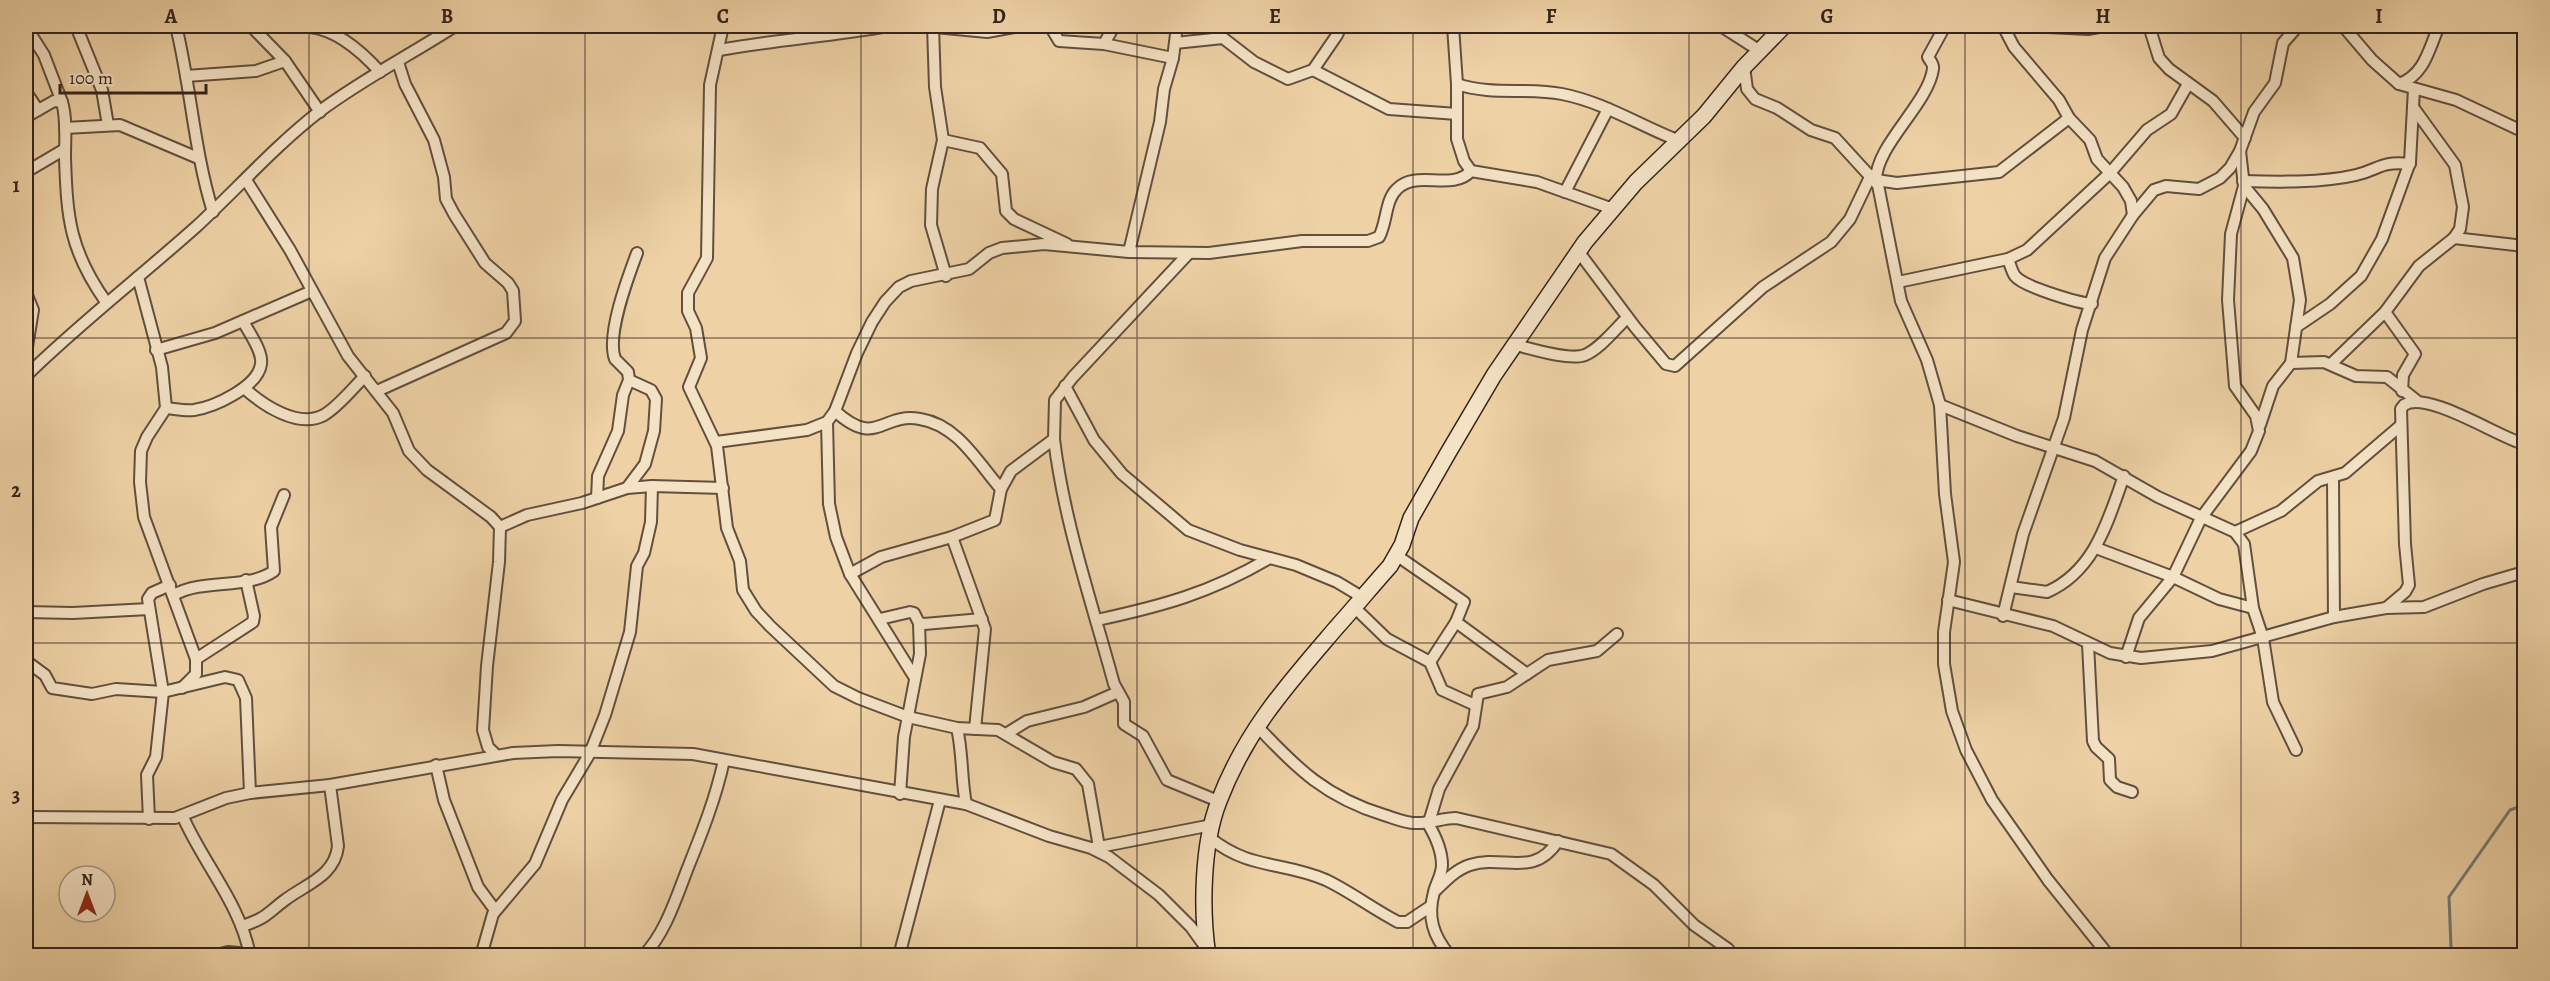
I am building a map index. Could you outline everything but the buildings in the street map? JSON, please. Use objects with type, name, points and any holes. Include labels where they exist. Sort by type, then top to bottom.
[{"type":"street","points":[[76,26],[102,90],[108,125]]},
{"type":"street","points":[[176,26],[198,158],[213,212]]},
{"type":"street","points":[[251,26],[285,61],[320,112]]},
{"type":"street","points":[[272,26],[310,27],[334,33],[380,72]]},
{"type":"street","points":[[26,376],[106,302],[213,212],[293,133],[380,72],[455,26]]},
{"type":"street","points":[[723,26],[711,78],[709,102],[707,258],[689,290],[688,307],[699,337],[701,358],[689,387],[716,442],[727,528],[740,561],[740,582],[756,611],[834,686],[908,717],[957,728],[998,730],[1035,753],[1053,762],[1076,769],[1082,774],[1093,799],[1095,847]]},
{"type":"street","points":[[719,50],[829,30],[857,32],[888,26]]},
{"type":"street","points":[[946,276],[931,225],[932,189],[943,140],[935,87],[930,26],[988,29],[1020,26]]},
{"type":"street","points":[[1050,26],[1059,41],[1104,44],[1173,58]]},
{"type":"street","points":[[1104,44],[1114,26]]},
{"type":"street","points":[[1129,252],[1148,179],[1165,82],[1173,58],[1177,26]]},
{"type":"street","points":[[1175,43],[1223,38],[1254,62],[1288,78],[1314,70],[1341,26]]},
{"type":"street","points":[[1453,26],[1458,147],[1471,171]]},
{"type":"street","points":[[1721,26],[1760,51]]},
{"type":"street","points":[[1207,952],[1204,916],[1211,832],[1218,801],[1257,726],[1286,684],[1390,566],[1411,518],[1494,375],[1578,251],[1613,209],[1677,140],[1704,116],[1744,67],[1784,26]]},
{"type":"street","points":[[1578,251],[1627,318],[1666,364],[1671,367],[1678,364],[1763,287],[1831,242],[1850,219],[1878,163],[1918,102],[1933,71],[1933,64],[1928,57],[1944,26]]},
{"type":"street","points":[[2003,26],[2014,47],[2059,100],[2069,118],[2090,140],[2097,159],[2127,193],[2133,215]]},
{"type":"street","points":[[2027,26],[2088,29],[2104,26]]},
{"type":"street","points":[[2149,26],[2159,58],[2223,111],[2245,138]]},
{"type":"street","points":[[2003,616],[2023,534],[2064,418],[2082,330],[2105,258],[2133,215],[2154,190],[2159,187],[2199,189],[2210,185],[2230,168],[2240,151],[2254,112],[2275,83],[2283,44],[2293,26]]},
{"type":"street","points":[[2343,26],[2372,60],[2399,84],[2456,100],[2524,132]]},
{"type":"street","points":[[2399,84],[2416,75],[2439,26]]},
{"type":"street","points":[[31,32],[44,55],[62,102],[67,209],[74,244],[88,276],[106,302]]},
{"type":"street","points":[[186,76],[256,71],[285,61]]},
{"type":"street","points":[[377,391],[506,333],[514,321],[513,291],[508,283],[485,263],[446,199],[444,177],[434,140],[405,84],[398,62]]},
{"type":"street","points":[[1744,67],[1747,89],[1755,99],[1777,108],[1810,130],[1835,138],[1873,177],[1898,282],[1900,301],[1927,360],[1940,405],[1945,494],[1954,562],[1944,632],[1944,664],[1952,711],[1966,750],[2010,827],[2048,880],[2109,956]]},
{"type":"street","points":[[1314,70],[1389,109],[1457,114]]},
{"type":"street","points":[[1457,84],[1488,90],[1555,92],[1608,109],[1677,140]]},
{"type":"street","points":[[1898,282],[2008,258],[2027,250],[2110,173],[2140,137],[2170,114],[2188,84]]},
{"type":"street","points":[[2296,327],[2330,304],[2364,272],[2389,224],[2410,164],[2414,89]]},
{"type":"street","points":[[26,92],[38,110]]},
{"type":"street","points":[[26,117],[54,101],[62,102]]},
{"type":"street","points":[[2331,364],[2385,312],[2415,270],[2454,238],[2462,224],[2463,207],[2458,173],[2438,139],[2413,107]]},
{"type":"street","points":[[1565,192],[1608,109]]},
{"type":"street","points":[[1873,177],[1896,183],[1999,172],[2069,118]]},
{"type":"street","points":[[65,128],[108,125],[137,131],[198,158]]},
{"type":"street","points":[[943,140],[980,148],[1002,174],[1006,211],[1014,219],[1072,247]]},
{"type":"street","points":[[26,172],[65,149]]},
{"type":"street","points":[[2240,151],[2243,184],[2231,234],[2228,300],[2235,386],[2252,409],[2260,426]]},
{"type":"street","points":[[2243,184],[2354,176],[2383,164],[2410,164]]},
{"type":"street","points":[[716,442],[807,430],[827,422],[835,411],[857,353],[885,302],[899,287],[911,281],[946,276],[969,269],[989,253],[1002,248],[1044,244],[1129,252],[1209,253],[1302,241],[1373,240],[1381,233],[1394,192],[1402,184],[1459,179],[1471,171],[1537,183],[1613,209]]},
{"type":"street","points":[[246,180],[348,356],[366,376],[395,417],[409,451],[422,465],[491,517],[500,527],[499,562],[487,666],[483,730],[488,747],[496,755]]},
{"type":"street","points":[[2126,657],[2139,618],[2173,577],[2201,518],[2251,451],[2273,386],[2292,363],[2300,300],[2293,258],[2263,209],[2243,184]]},
{"type":"street","points":[[2454,238],[2524,246]]},
{"type":"street","points":[[597,498],[598,476],[618,431],[622,400],[629,380],[628,372],[615,359],[613,341],[623,289],[637,253]]},
{"type":"street","points":[[1189,253],[1065,386],[1053,402],[1054,439],[1059,479],[1097,620],[1118,692],[1124,702],[1124,724],[1143,736],[1167,780],[1218,801]]},
{"type":"street","points":[[2008,258],[2016,277],[2024,283],[2079,303],[2092,304]]},
{"type":"street","points":[[138,277],[163,373],[166,408],[142,447],[140,482],[144,517],[196,659],[196,674],[182,688]]},
{"type":"street","points":[[156,350],[243,321],[312,291]]},
{"type":"street","points":[[26,293],[29,309],[26,353]]},
{"type":"street","points":[[2385,312],[2415,354],[2403,375],[2400,426],[2409,585],[2405,592],[2386,608]]},
{"type":"street","points":[[1516,345],[1569,356],[1583,356],[1598,346],[1627,318]]},
{"type":"street","points":[[166,408],[193,410],[210,406],[244,388],[256,375],[261,360],[243,321]]},
{"type":"street","points":[[2292,363],[2315,361],[2331,364],[2353,376],[2387,377],[2402,386],[2417,401],[2452,412],[2524,444]]},
{"type":"street","points":[[244,388],[266,405],[285,414],[311,419],[330,410],[366,376]]},
{"type":"street","points":[[627,488],[645,464],[654,431],[656,397],[651,390],[629,380]]},
{"type":"street","points":[[1065,386],[1094,440],[1122,474],[1188,530],[1268,559],[1296,565],[1337,582],[1358,602],[1387,639],[1430,662],[1442,690],[1475,705]]},
{"type":"street","points":[[2402,407],[2406,403],[2417,401]]},
{"type":"street","points":[[1940,405],[2017,436],[2095,461],[2158,497],[2235,532],[2244,544],[2253,608],[2263,638],[2273,702],[2295,750]]},
{"type":"street","points":[[835,411],[845,420],[866,429],[875,429],[902,419],[920,418],[948,430],[963,441],[1001,489]]},
{"type":"street","points":[[827,422],[829,504],[833,527],[850,574],[915,678]]},
{"type":"street","points":[[2235,532],[2281,511],[2318,481],[2345,473],[2375,450],[2400,426]]},
{"type":"street","points":[[850,574],[881,557],[952,537],[995,520],[1001,489],[1014,468],[1054,439]]},
{"type":"street","points":[[482,956],[487,928],[495,910],[535,864],[562,800],[590,753],[630,632],[637,566],[644,553],[651,522],[650,486],[645,464]]},
{"type":"street","points":[[2011,587],[2043,592],[2052,590],[2081,568],[2096,548],[2124,476]]},
{"type":"street","points":[[2333,478],[2334,616]]},
{"type":"street","points":[[500,527],[527,515],[597,498],[627,488],[650,486],[723,488]]},
{"type":"street","points":[[149,819],[147,775],[156,757],[163,692],[149,609],[152,593],[246,580],[274,571],[271,527],[284,495]]},
{"type":"street","points":[[952,537],[982,619],[984,640],[975,729]]},
{"type":"street","points":[[2096,548],[2173,577],[2219,599],[2253,608]]},
{"type":"street","points":[[1396,555],[1463,600],[1464,605],[1456,622],[1430,662]]},
{"type":"street","points":[[1097,620],[1169,603],[1232,580],[1268,559]]},
{"type":"street","points":[[1948,600],[2003,616],[2053,626],[2088,644],[2126,657],[2212,651],[2334,616],[2386,608],[2424,607],[2483,584],[2524,572]]},
{"type":"street","points":[[196,659],[253,622],[254,616],[246,580]]},
{"type":"street","points":[[26,612],[73,613],[149,609]]},
{"type":"street","points":[[880,619],[912,612],[919,623],[920,654],[908,717],[900,794]]},
{"type":"street","points":[[919,623],[982,619]]},
{"type":"street","points":[[1456,622],[1527,674]]},
{"type":"street","points":[[1450,956],[1434,932],[1430,920],[1431,906],[1442,863],[1438,845],[1428,822],[1439,789],[1473,726],[1479,693],[1507,687],[1548,660],[1597,651],[1617,634]]},
{"type":"street","points":[[2088,644],[2093,741],[2109,759],[2110,780],[2117,787],[2132,792]]},
{"type":"street","points":[[26,661],[45,675],[52,688],[92,694],[116,690],[163,692],[225,677],[238,680],[246,698],[250,793]]},
{"type":"street","points":[[1006,734],[1027,722],[1084,707],[1118,692]]},
{"type":"street","points":[[1257,726],[1296,768],[1341,799],[1406,822],[1456,818],[1611,854],[1654,885],[1694,925],[1728,949],[1733,956]]},
{"type":"street","points":[[957,728],[962,747],[962,786],[966,804]]},
{"type":"street","points":[[26,817],[149,819],[183,817],[226,798],[250,793],[330,785],[496,755],[558,751],[693,754],[900,794],[966,804],[1049,836],[1095,847],[1211,832]]},
{"type":"street","points":[[643,956],[657,936],[681,891],[709,820],[724,760]]},
{"type":"street","points":[[436,765],[444,800],[478,887],[495,910]]},
{"type":"street","points":[[242,926],[268,916],[282,902],[330,869],[337,855],[338,846],[330,785]]},
{"type":"street","points":[[899,956],[940,800]]},
{"type":"street","points":[[183,817],[192,838],[242,926],[250,955],[228,952],[213,956]]},
{"type":"street","points":[[1211,832],[1229,854],[1246,861],[1295,870],[1325,880],[1398,922],[1407,922],[1431,906]]},
{"type":"street","points":[[1434,892],[1465,867],[1544,859],[1558,841]]},
{"type":"street","points":[[1095,847],[1159,895],[1207,952]]},
{"type":"waterway","points":[[2448,956],[2451,947],[2449,897],[2510,810],[2524,805]]}]
